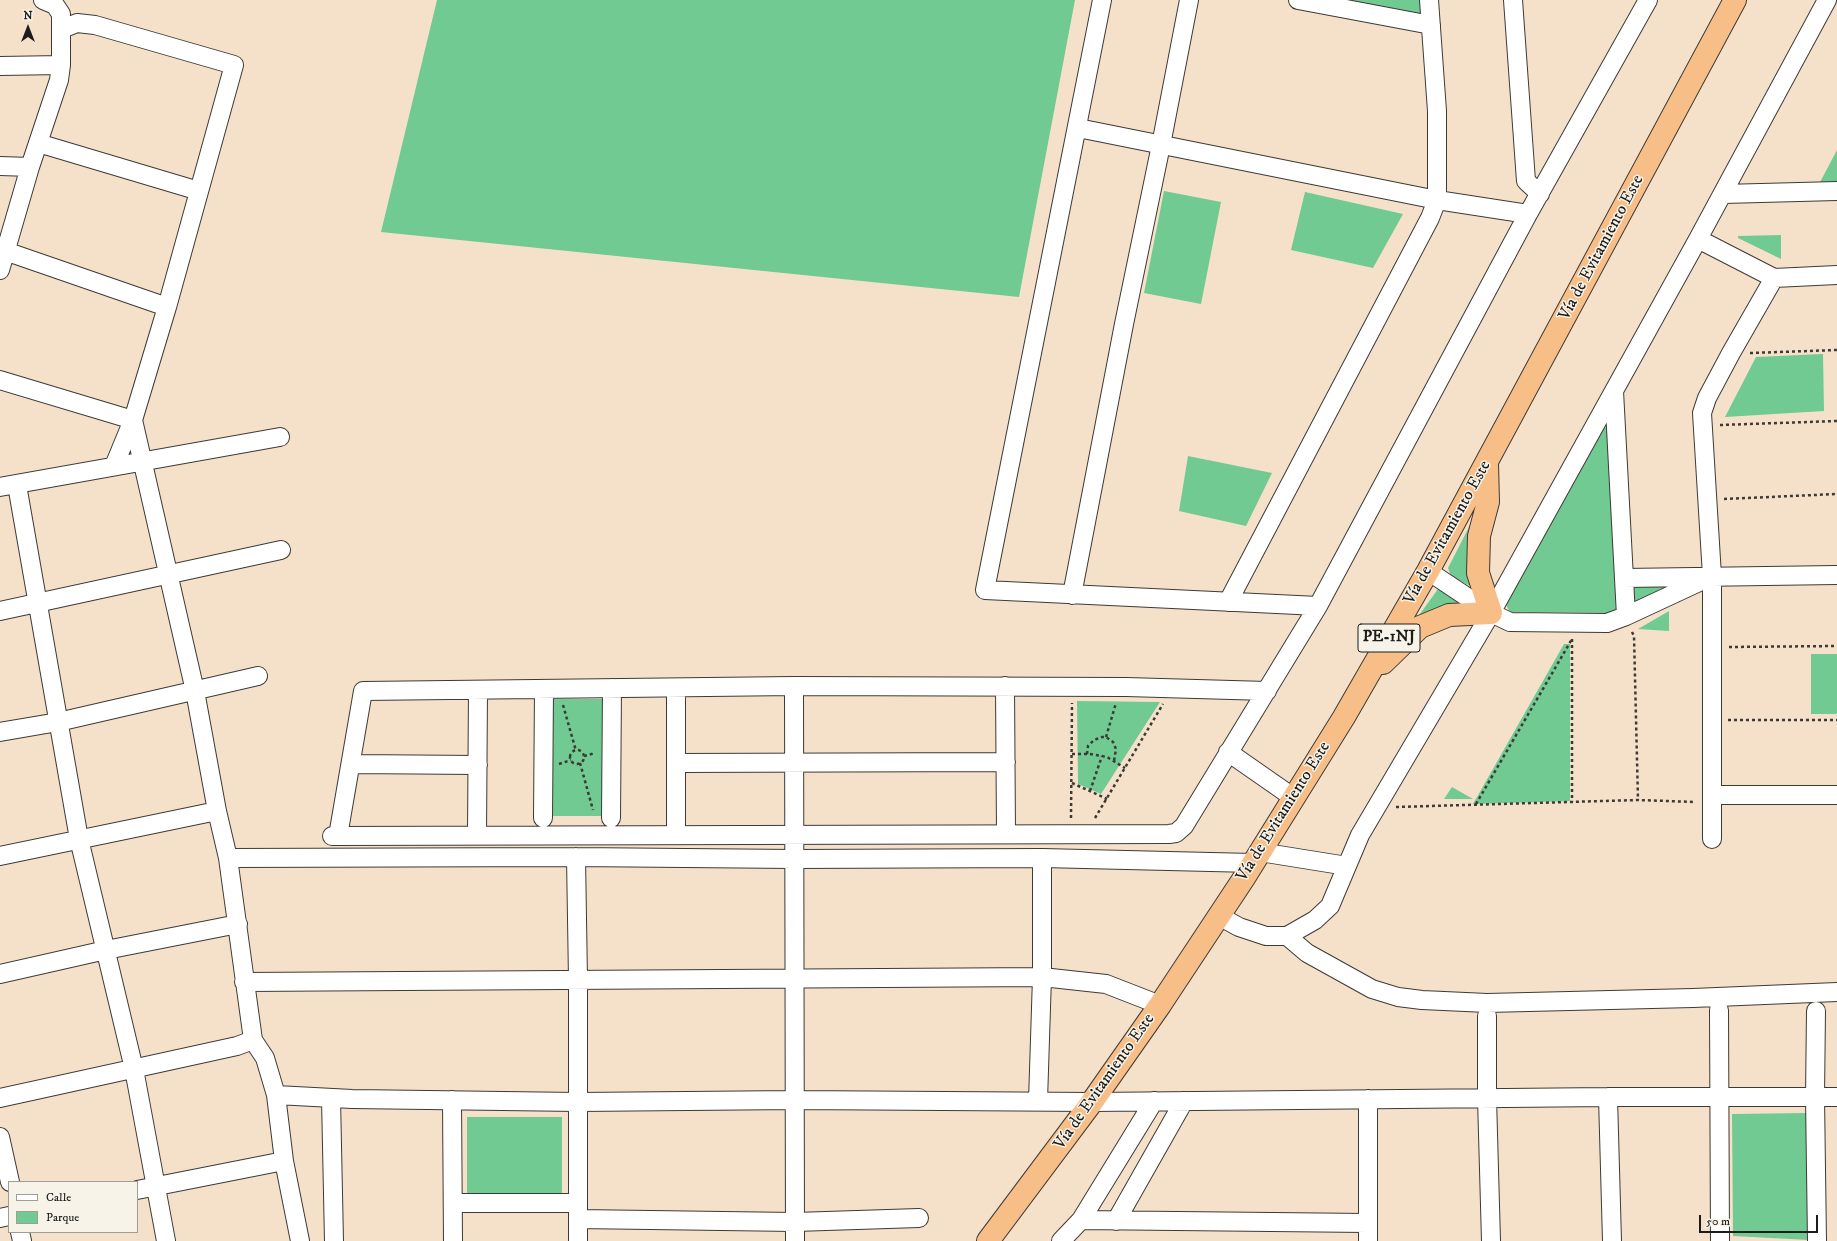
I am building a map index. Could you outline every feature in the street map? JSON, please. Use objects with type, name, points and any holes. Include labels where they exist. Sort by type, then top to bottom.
[{"type":"highway","name":"Vía de Evitamiento Este","points":[[988,1241],[1092,1102],[1160,1005],[1294,798],[1428,571],[1735,0]]},
{"type":"highway","points":[[1366,678],[1420,627],[1449,615],[1491,613],[1478,573],[1479,536],[1488,502],[1487,461]]},
{"type":"street","points":[[43,0],[55,5],[63,15],[77,23],[95,25],[234,64],[167,307],[133,420],[114,466]]},
{"type":"street","points":[[1102,0],[1078,128],[985,590],[1318,606]]},
{"type":"street","points":[[1072,595],[1124,324],[1189,0]]},
{"type":"street","points":[[1298,0],[1431,25]]},
{"type":"street","points":[[1228,602],[1430,218],[1437,200],[1437,111],[1429,0]]},
{"type":"street","points":[[1267,691],[1072,686],[794,686],[363,691],[351,764],[335,836],[1176,833],[1184,826],[1228,752],[1267,691],[1318,606],[1528,214],[1648,0]]},
{"type":"street","points":[[1219,916],[1239,927],[1266,936],[1286,936],[1315,920],[1330,906],[1360,835],[1491,613],[1723,194],[1827,0]]},
{"type":"street","points":[[1518,2],[1526,181],[1540,194]]},
{"type":"street","points":[[0,270],[3,251],[59,80],[63,15]]},
{"type":"street","points":[[0,66],[61,65]]},
{"type":"street","points":[[1078,128],[1437,200],[1528,214]]},
{"type":"street","points":[[38,143],[199,191]]},
{"type":"street","points":[[0,166],[30,167]]},
{"type":"street","points":[[1723,194],[1837,191]]},
{"type":"street","points":[[1698,239],[1774,278],[1837,276]]},
{"type":"street","points":[[3,251],[167,307]]},
{"type":"street","points":[[1712,839],[1712,576],[1702,413],[1707,398],[1731,353],[1774,278]]},
{"type":"street","points":[[0,380],[133,420]]},
{"type":"street","points":[[1614,390],[1626,616]]},
{"type":"street","points":[[133,420],[195,691],[217,811],[228,858],[253,1040],[265,1058],[276,1095],[284,1161],[300,1241]]},
{"type":"street","points":[[166,1241],[157,1186],[134,1069],[79,839],[36,604],[8,486],[280,437]]},
{"type":"street","points":[[0,611],[281,550]]},
{"type":"street","points":[[1428,571],[1491,613],[1510,622],[1572,631],[1607,624],[1712,576]]},
{"type":"street","points":[[1624,578],[1837,575]]},
{"type":"street","points":[[0,732],[58,722],[258,676]]},
{"type":"street","points":[[794,686],[795,1241]]},
{"type":"street","points":[[1005,686],[1006,834]]},
{"type":"street","points":[[611,818],[612,688]]},
{"type":"street","points":[[676,688],[676,834]]},
{"type":"street","points":[[543,818],[544,689]]},
{"type":"street","points":[[477,835],[478,690]]},
{"type":"street","points":[[1228,752],[1294,798]]},
{"type":"street","points":[[676,763],[1006,762]]},
{"type":"street","points":[[351,764],[478,764]]},
{"type":"street","points":[[1712,795],[1837,795]]},
{"type":"street","points":[[0,856],[217,811]]},
{"type":"street","points":[[228,858],[576,857],[794,859],[1257,857],[1347,866]]},
{"type":"street","points":[[576,857],[578,980],[578,1241]]},
{"type":"street","points":[[1038,1101],[1042,977],[1042,858]]},
{"type":"street","points":[[0,974],[106,950],[238,924]]},
{"type":"street","points":[[1286,936],[1307,953],[1372,989],[1398,997],[1422,1000],[1502,1002],[1693,998],[1837,992]]},
{"type":"street","points":[[244,982],[1042,977],[1106,984],[1160,1005]]},
{"type":"street","points":[[1719,1010],[1721,1098],[1720,1241]]},
{"type":"street","points":[[1816,1011],[1815,1097],[1817,1241]]},
{"type":"street","points":[[1487,1016],[1486,1098],[1491,1241]]},
{"type":"street","points":[[0,1098],[237,1046],[253,1040]]},
{"type":"street","points":[[276,1095],[331,1098],[578,1102],[795,1100],[1092,1102],[1608,1097],[1837,1097]]},
{"type":"street","points":[[1608,1097],[1612,1241]]},
{"type":"street","points":[[331,1098],[334,1241]]},
{"type":"street","points":[[1368,1099],[1368,1241]]},
{"type":"street","points":[[452,1100],[453,1241]]},
{"type":"street","points":[[1061,1241],[1081,1220],[1154,1101]]},
{"type":"street","points":[[1116,1221],[1184,1101]]},
{"type":"street","points":[[0,1137],[10,1181]]},
{"type":"street","points":[[138,1190],[284,1161]]},
{"type":"street","points":[[453,1203],[795,1222],[919,1218]]},
{"type":"street","points":[[1081,1220],[1367,1223]]},
{"type":"path","points":[[1731,353],[1837,350]]},
{"type":"path","points":[[1703,426],[1837,421]]},
{"type":"path","points":[[1708,499],[1837,494]]},
{"type":"path","points":[[1626,616],[1634,636],[1638,800]]},
{"type":"path","points":[[1572,631],[1572,802]]},
{"type":"path","points":[[1476,804],[1572,631]]},
{"type":"path","points":[[1712,647],[1837,646]]},
{"type":"path","points":[[1071,818],[1072,686]]},
{"type":"path","points":[[1095,818],[1172,688]]},
{"type":"path","points":[[1106,737],[1117,700]]},
{"type":"path","points":[[563,705],[576,751]]},
{"type":"path","points":[[1712,720],[1837,720]]},
{"type":"path","points":[[1087,754],[1088,746],[1094,740],[1106,737],[1113,742],[1116,749],[1114,761]]},
{"type":"path","points":[[580,764],[574,764],[570,758],[571,754],[576,751],[581,751],[583,755],[583,761],[580,764],[594,811]]},
{"type":"path","points":[[1072,754],[1102,756],[1125,768]]},
{"type":"path","points":[[1090,791],[1102,756]]},
{"type":"path","points":[[1072,783],[1107,799]]},
{"type":"path","points":[[1377,807],[1638,800],[1698,802],[1712,795]]},
{"type":"green space","points":[[437,0],[1075,0],[1019,297],[381,232]]},
{"type":"green space","points":[[1328,0],[1422,0],[1423,13],[1417,18]]},
{"type":"green space","points":[[1837,150],[1837,186],[1818,186]]},
{"type":"green space","points":[[1164,191],[1221,202],[1201,304],[1144,293]]},
{"type":"green space","points":[[1305,192],[1403,214],[1373,268],[1291,250]]},
{"type":"green space","points":[[1781,235],[1781,259],[1738,238],[1738,236]]},
{"type":"green space","points":[[1823,354],[1824,411],[1725,417],[1756,357]]},
{"type":"green space","points":[[1605,426],[1608,433],[1616,610],[1611,613],[1510,612],[1506,605],[1507,595],[1597,428]]},
{"type":"green space","points":[[1188,456],[1272,473],[1246,526],[1179,511]]},
{"type":"green space","points":[[1470,525],[1475,528],[1474,588],[1451,576],[1448,568]]},
{"type":"green space","points":[[1636,584],[1663,584],[1665,589],[1640,605],[1632,603],[1628,593]]},
{"type":"green space","points":[[1438,589],[1466,604],[1417,618]]},
{"type":"green space","points":[[1669,611],[1669,631],[1638,629]]},
{"type":"green space","points":[[1564,644],[1570,644],[1570,801],[1473,804]]},
{"type":"green space","points":[[1811,654],[1837,654],[1837,714],[1811,714]]},
{"type":"green space","points":[[549,699],[607,699],[607,816],[548,816]]},
{"type":"green space","points":[[1077,701],[1160,702],[1101,794],[1078,784]]},
{"type":"green space","points":[[1452,787],[1473,799],[1444,799]]},
{"type":"green space","points":[[1808,1113],[1809,1240],[1733,1236],[1732,1114]]},
{"type":"green space","points":[[467,1117],[562,1117],[562,1193],[467,1193]]}]
